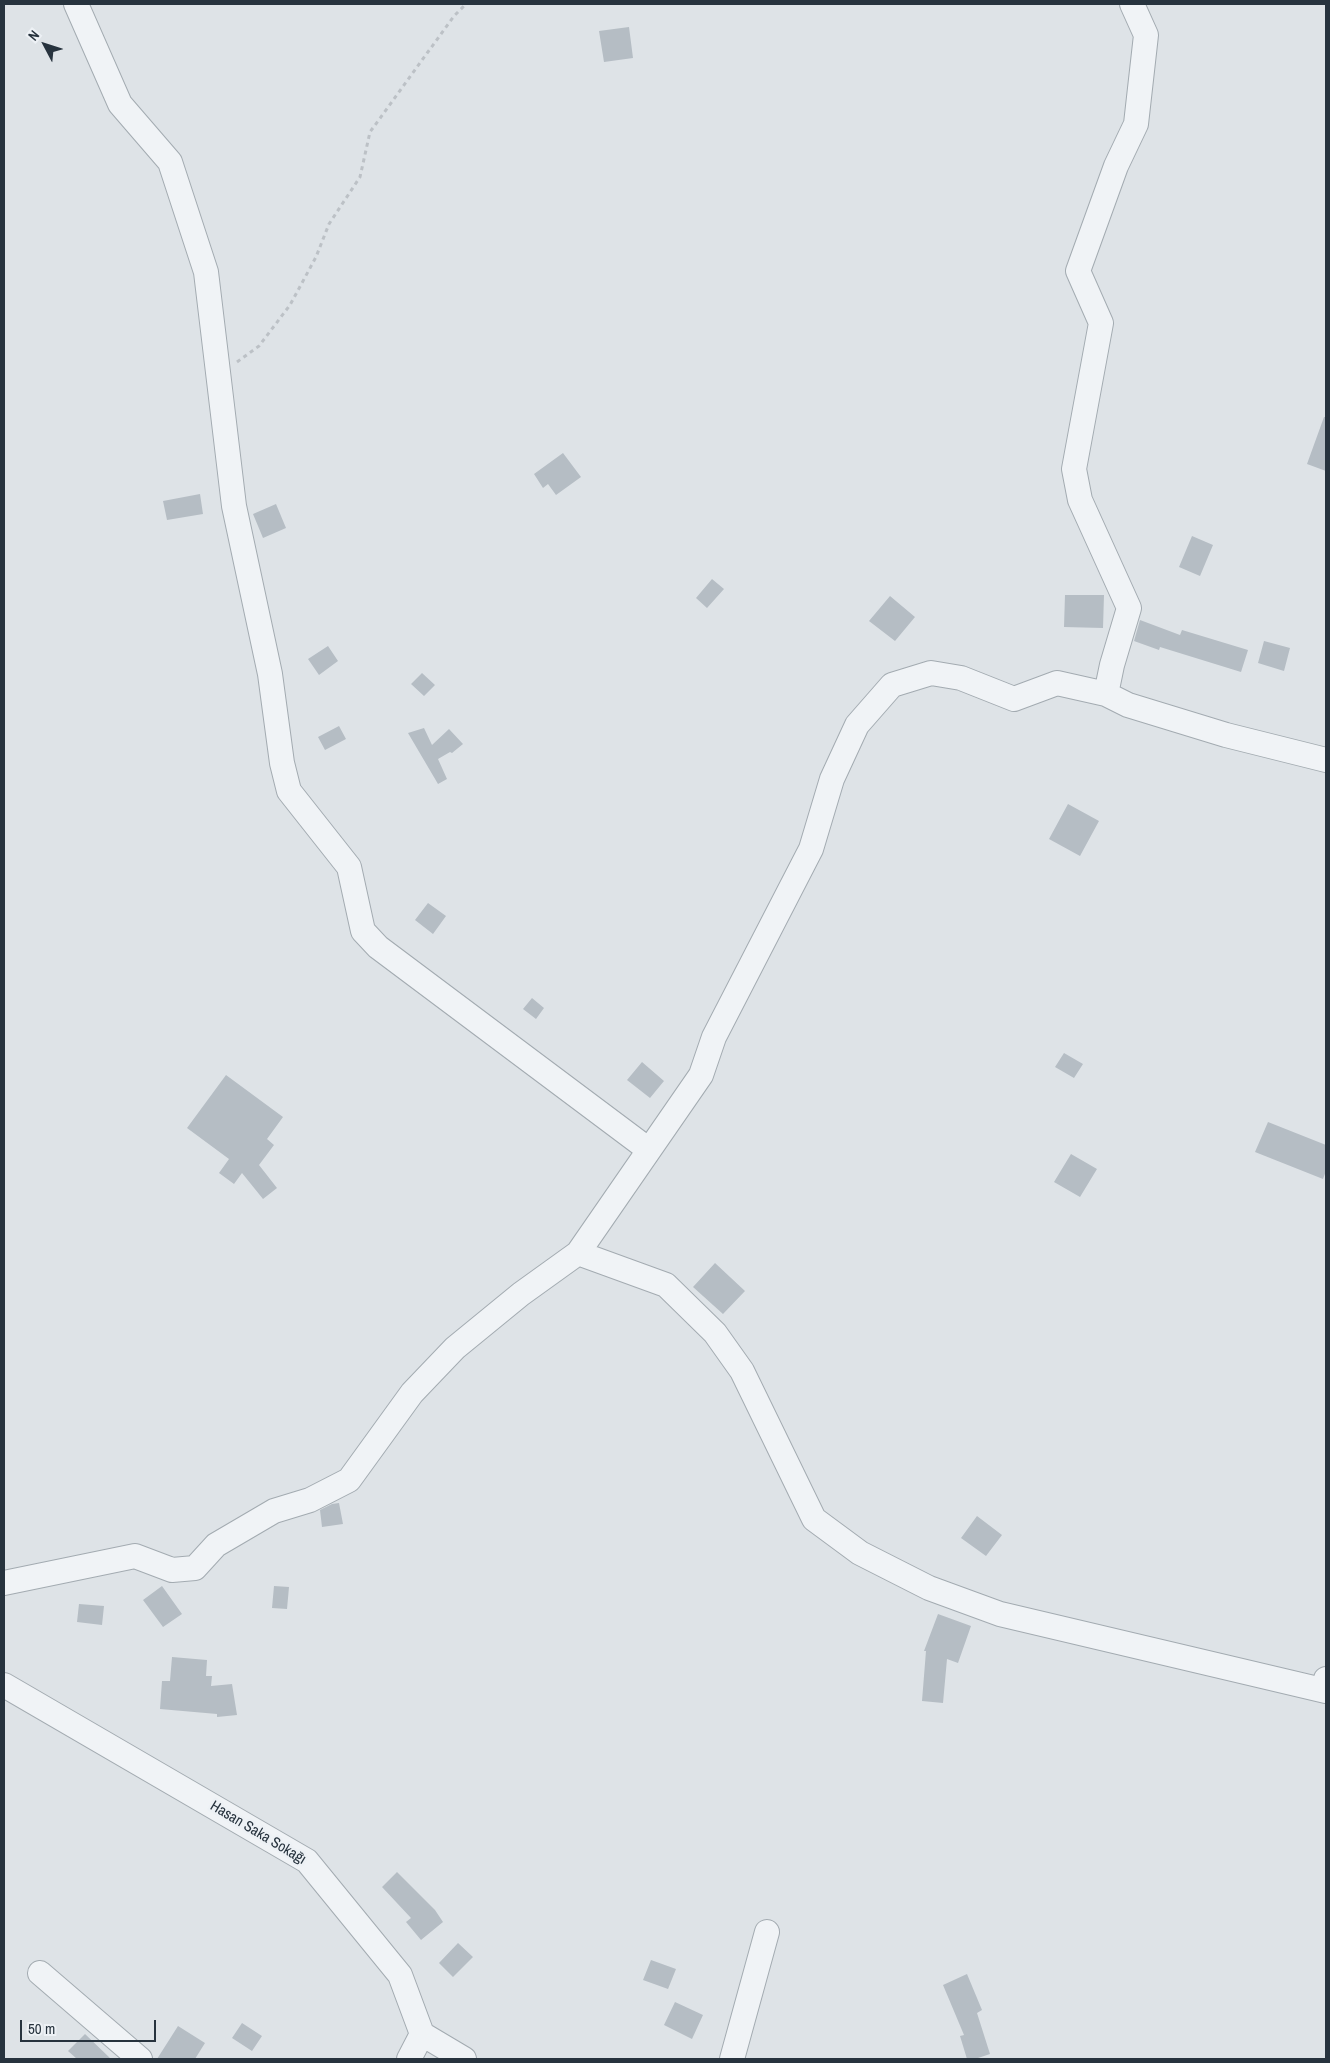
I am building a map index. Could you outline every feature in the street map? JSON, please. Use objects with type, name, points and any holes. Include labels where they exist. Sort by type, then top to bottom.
[{"type":"street","points":[[76,4],[120,104],[170,162],[206,272],[234,506],[270,674],[282,763],[289,790],[349,867],[363,932],[378,947],[650,1150]]},
{"type":"street","points":[[1106,694],[1112,664],[1129,608],[1080,500],[1074,469],[1101,323],[1078,272],[1116,166],[1136,124],[1146,35],[1132,4]]},
{"type":"street","points":[[4,1583],[136,1556],[172,1570],[195,1568],[216,1545],[274,1511],[310,1500],[349,1480],[412,1393],[455,1348],[521,1294],[578,1254],[701,1075],[714,1037],[811,849],[832,779],[857,724],[892,685],[931,673],[961,678],[1014,700],[1057,683],[1106,694],[1128,706],[1226,735],[1326,760]]},
{"type":"street","points":[[578,1254],[666,1285],[715,1333],[742,1371],[814,1519],[860,1553],[929,1588],[1000,1614],[1326,1691],[1326,1679]]},
{"type":"street","name":"Hasan Saka Sokağı","points":[[4,1685],[307,1861],[400,1974],[422,2034]]},
{"type":"street","points":[[732,2059],[767,1932]]},
{"type":"street","points":[[40,1973],[140,2059]]},
{"type":"street","points":[[409,2059],[422,2034],[464,2059]]},
{"type":"path","points":[[217,368],[241,361],[259,346],[290,305],[316,257],[329,224],[360,177],[370,132],[448,24],[466,4]]},
{"type":"building","points":[[629,27],[633,58],[604,62],[599,31]]},
{"type":"building","points":[[1324,417],[1326,417],[1326,471],[1307,464]]},
{"type":"building","points":[[563,453],[581,477],[556,495],[548,484],[543,488],[534,474]]},
{"type":"building","points":[[200,494],[203,514],[167,520],[163,501]]},
{"type":"building","points":[[276,504],[286,528],[263,538],[253,514]]},
{"type":"building","points":[[1192,536],[1213,545],[1200,576],[1179,567]]},
{"type":"building","points":[[712,579],[724,589],[707,608],[696,598]]},
{"type":"building","points":[[1065,595],[1104,595],[1103,628],[1064,627]]},
{"type":"building","points":[[890,596],[915,617],[895,641],[869,621]]},
{"type":"building","points":[[1140,620],[1180,635],[1182,630],[1248,650],[1241,672],[1160,647],[1159,650],[1134,641]]},
{"type":"building","points":[[1264,641],[1290,648],[1284,671],[1258,663]]},
{"type":"building","points":[[328,646],[338,661],[319,675],[308,659]]},
{"type":"building","points":[[422,673],[435,685],[424,696],[411,684]]},
{"type":"building","points":[[339,726],[346,739],[325,750],[318,737]]},
{"type":"building","points":[[424,728],[432,745],[449,729],[463,744],[452,753],[450,752],[438,759],[447,779],[438,784],[408,733]]},
{"type":"building","points":[[1068,804],[1099,821],[1080,856],[1049,839]]},
{"type":"building","points":[[428,903],[446,916],[433,934],[415,920]]},
{"type":"building","points":[[532,998],[544,1008],[536,1019],[523,1009]]},
{"type":"building","points":[[1064,1053],[1083,1064],[1074,1078],[1055,1067]]},
{"type":"building","points":[[642,1062],[664,1081],[650,1098],[627,1080]]},
{"type":"building","points":[[226,1075],[283,1117],[267,1139],[274,1145],[259,1165],[277,1188],[263,1199],[242,1173],[234,1184],[219,1173],[229,1159],[187,1128]]},
{"type":"building","points":[[1268,1122],[1326,1145],[1326,1171],[1323,1179],[1255,1152]]},
{"type":"building","points":[[1071,1154],[1097,1169],[1080,1197],[1054,1182]]},
{"type":"building","points":[[715,1263],[745,1291],[723,1314],[693,1287]]},
{"type":"building","points":[[339,1503],[343,1524],[322,1527],[320,1510]]},
{"type":"building","points":[[977,1516],[1002,1535],[986,1556],[961,1538]]},
{"type":"building","points":[[162,1586],[182,1614],[163,1627],[143,1600]]},
{"type":"building","points":[[274,1586],[289,1587],[287,1609],[272,1608]]},
{"type":"building","points":[[79,1604],[104,1606],[102,1625],[77,1622]]},
{"type":"building","points":[[938,1614],[971,1626],[958,1663],[947,1659],[943,1703],[922,1701],[926,1651],[924,1651]]},
{"type":"building","points":[[172,1657],[207,1660],[206,1676],[212,1676],[211,1686],[232,1684],[237,1715],[217,1717],[217,1714],[160,1709],[162,1681],[170,1681]]},
{"type":"building","points":[[397,1872],[435,1910],[443,1922],[421,1940],[406,1922],[411,1918],[382,1887]]},
{"type":"building","points":[[458,1943],[473,1957],[453,1977],[439,1963]]},
{"type":"building","points":[[651,1960],[676,1969],[668,1989],[643,1980]]},
{"type":"building","points":[[967,1974],[982,2010],[977,2013],[990,2054],[975,2059],[967,2059],[960,2036],[964,2035],[943,1985]]},
{"type":"building","points":[[675,2002],[703,2015],[692,2039],[664,2025]]},
{"type":"building","points":[[242,2023],[262,2036],[252,2051],[232,2038]]},
{"type":"building","points":[[178,2026],[205,2043],[195,2059],[157,2059]]},
{"type":"building","points":[[85,2034],[111,2059],[77,2059],[68,2051]]}]
